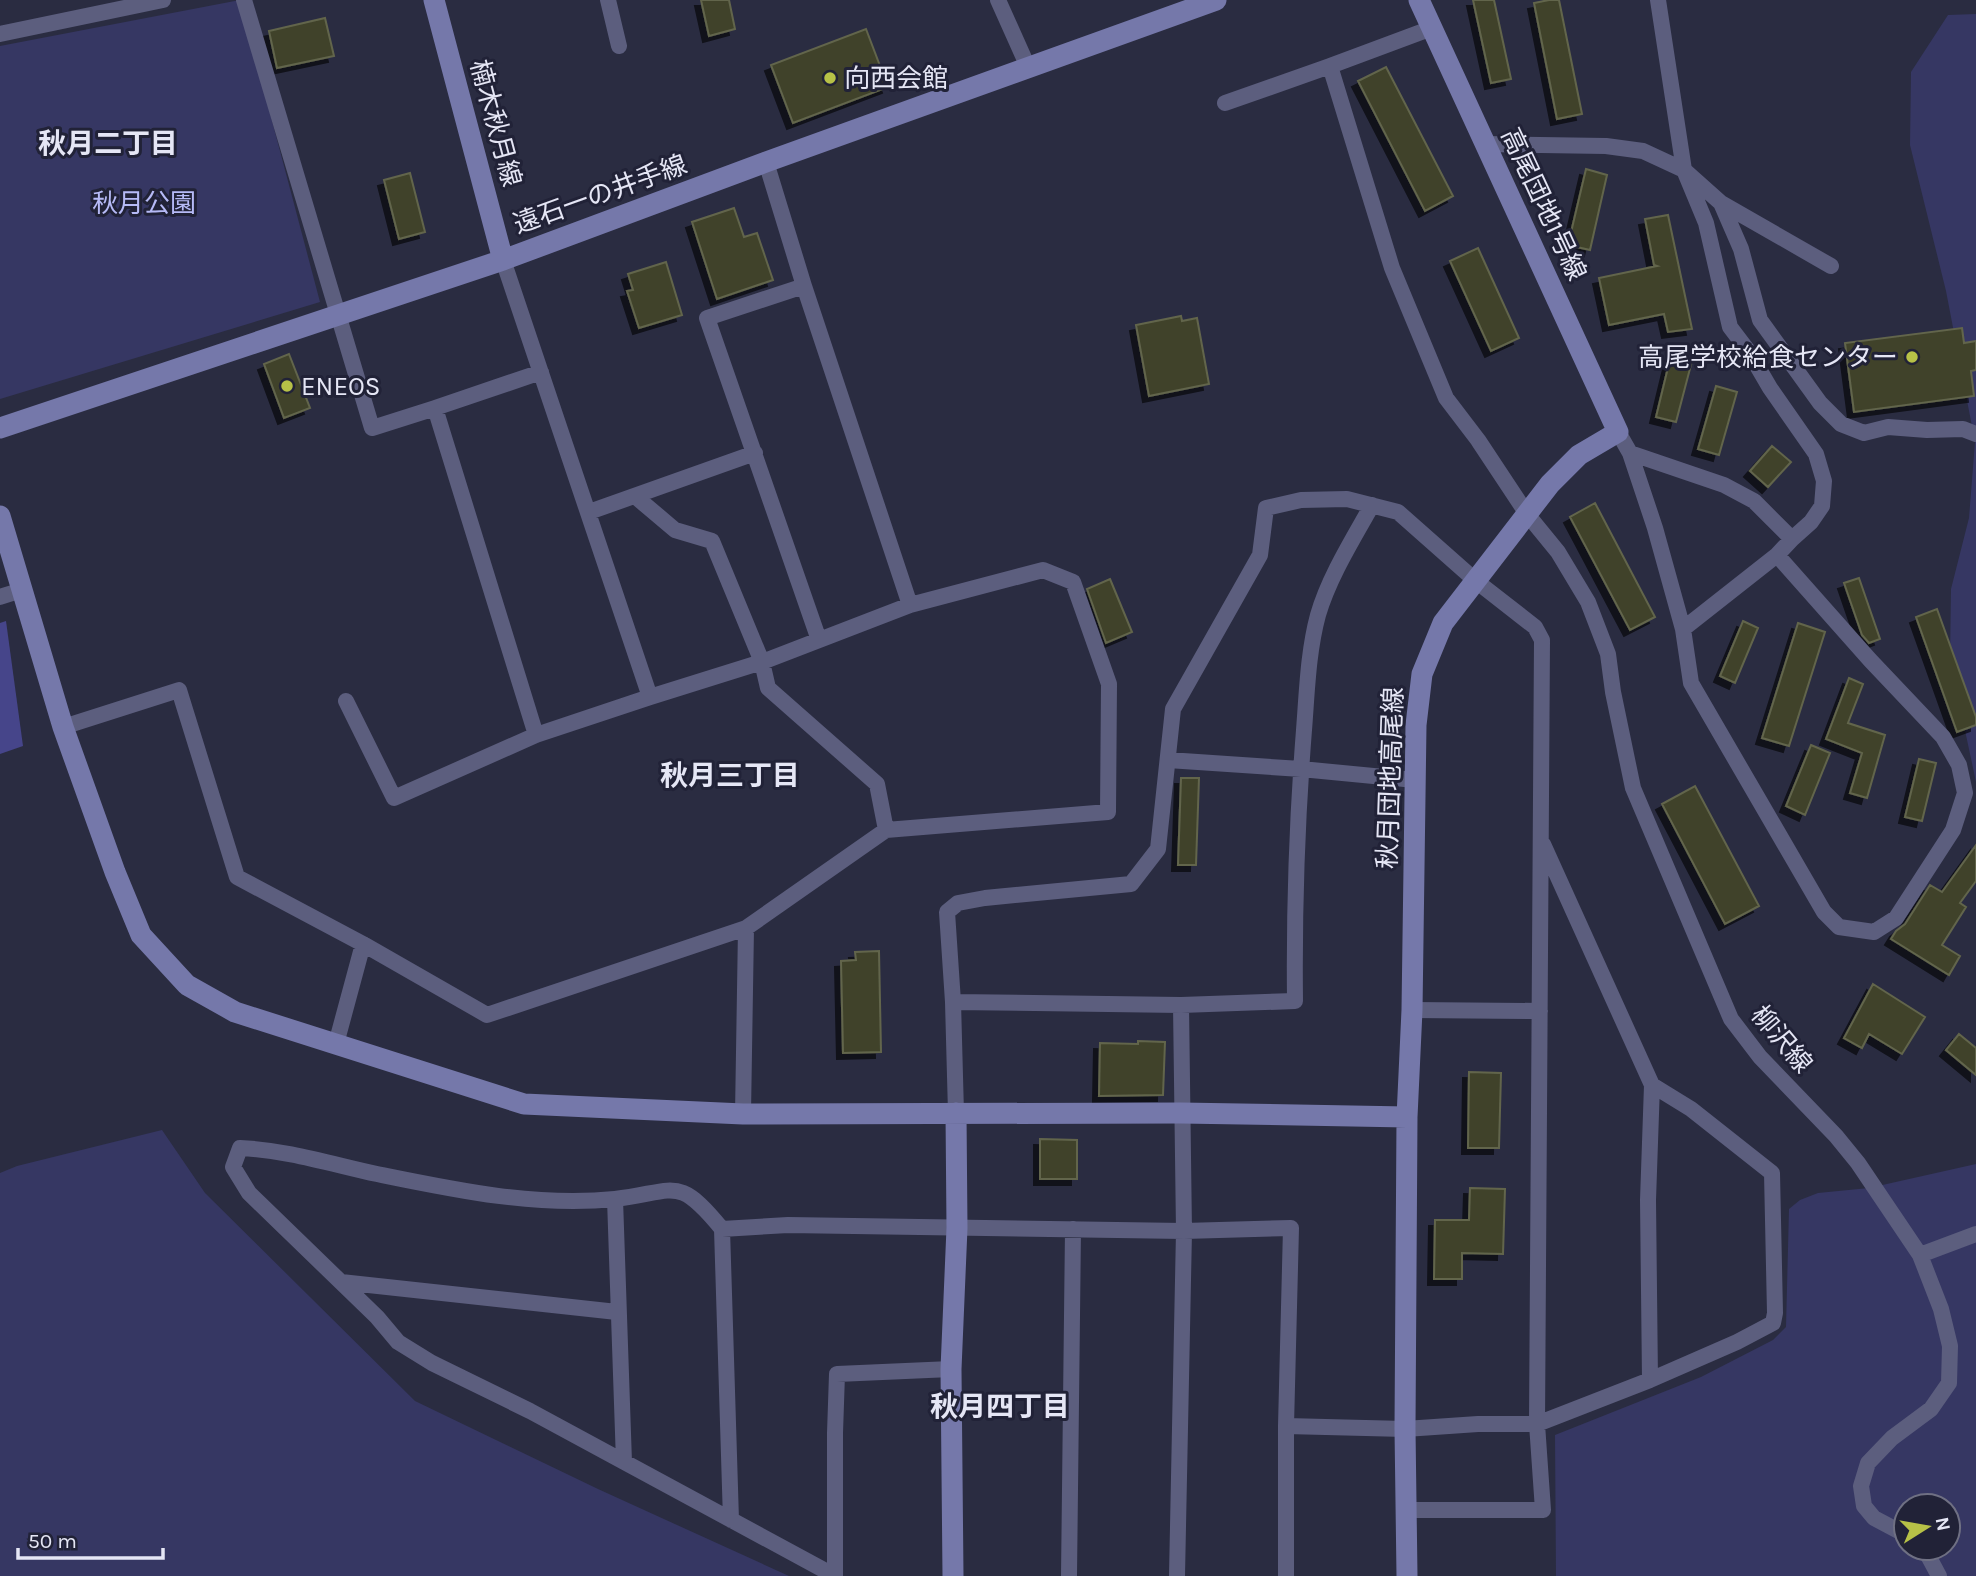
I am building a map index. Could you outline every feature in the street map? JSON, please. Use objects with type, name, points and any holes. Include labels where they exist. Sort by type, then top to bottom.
[{"type":"street","points":[[0,34],[163,0]]},
{"type":"street","points":[[244,0],[372,428],[541,372]]},
{"type":"street","name":"楠木秋月線","points":[[434,0],[503,260]]},
{"type":"street","points":[[608,0],[619,46]]},
{"type":"street","points":[[998,0],[1028,67]]},
{"type":"street","name":"遠石一の井手線","points":[[0,428],[503,260],[1216,0]]},
{"type":"street","name":"高尾団地1号線","points":[[1419,0],[1618,432]]},
{"type":"street","points":[[1658,0],[1684,170],[1706,223],[1730,327],[1816,454],[1824,481],[1822,506],[1811,522],[1777,555],[1683,629]]},
{"type":"street","points":[[1225,103],[1432,28]]},
{"type":"street","name":"柳沢線","points":[[1330,66],[1392,268],[1446,398],[1478,440],[1527,514],[1558,552],[1588,602],[1608,654],[1633,788],[1731,1019],[1760,1057],[1836,1136],[1858,1163],[1920,1255],[1941,1309],[1950,1346],[1949,1383],[1931,1409],[1892,1438],[1868,1463],[1861,1486],[1864,1506],[1874,1518],[1892,1528]]},
{"type":"street","points":[[1486,144],[1606,146],[1643,151],[1684,170],[1721,203],[1831,266]]},
{"type":"street","points":[[766,162],[804,286],[910,605]]},
{"type":"street","points":[[1721,203],[1741,250],[1760,320],[1787,361],[1820,403],[1841,424],[1864,433],[1888,427],[1962,429],[1976,434]]},
{"type":"street","points":[[503,260],[650,697]]},
{"type":"street","points":[[804,286],[707,318],[819,640]]},
{"type":"street","points":[[436,408],[537,736]]},
{"type":"street","points":[[1618,432],[1630,453],[1655,528],[1683,629],[1691,683],[1824,912],[1839,927],[1874,932],[1896,918],[1953,831],[1965,793],[1959,765],[1943,737],[1777,555]]},
{"type":"street","name":"秋月団地高尾線","points":[[1407,1576],[1407,1117],[1412,1010],[1416,725],[1422,674],[1443,623],[1549,484],[1579,455],[1618,432]]},
{"type":"street","points":[[589,512],[755,453]]},
{"type":"street","points":[[1630,453],[1724,485],[1754,501],[1792,539]]},
{"type":"street","points":[[636,497],[675,530],[712,541],[762,662],[768,688],[877,784],[886,830]]},
{"type":"street","points":[[953,1576],[951,1369],[957,1228],[956,1112],[947,912],[958,903],[985,898],[1131,884],[1158,849],[1173,709],[1260,555],[1266,508],[1301,500],[1347,499],[1398,512],[1476,581],[1535,627],[1542,640],[1536,1424],[1543,1510],[1407,1510]]},
{"type":"street","points":[[953,1002],[1181,1004],[1296,1001],[1294,927],[1301,769],[1310,658],[1319,613],[1343,557],[1372,505]]},
{"type":"street","points":[[0,516],[64,727],[115,872],[141,935],[187,985],[235,1013],[524,1104],[743,1114],[1181,1113],[1407,1117]]},
{"type":"street","points":[[64,727],[179,691],[237,877],[363,944],[487,1015],[746,928],[886,830],[1108,812],[1109,684],[1073,582],[1043,570],[910,605],[762,662],[537,736],[394,798],[346,701]]},
{"type":"street","points":[[0,597],[22,590]]},
{"type":"street","points":[[1168,760],[1415,780]]},
{"type":"street","points":[[1540,839],[1652,1085],[1648,1200],[1650,1380]]},
{"type":"street","points":[[743,1114],[746,928]]},
{"type":"street","points":[[336,1044],[363,944]]},
{"type":"street","points":[[1177,1576],[1184,1231],[1181,1004]]},
{"type":"street","points":[[1412,1010],[1540,1011]]},
{"type":"street","points":[[1286,1426],[1405,1429],[1478,1424],[1536,1424],[1650,1380],[1737,1342],[1773,1322],[1772,1172],[1691,1109],[1652,1085]]},
{"type":"street","points":[[731,1520],[722,1229],[701,1203],[676,1189],[615,1199],[519,1200],[376,1174],[271,1150],[240,1148],[233,1167],[249,1193],[341,1282],[398,1342],[432,1363],[624,1462],[731,1520],[835,1576],[837,1374],[951,1369]]},
{"type":"street","points":[[615,1199],[624,1462]]},
{"type":"street","points":[[722,1229],[788,1225],[1184,1231],[1291,1228],[1286,1426],[1286,1576]]},
{"type":"street","points":[[1069,1576],[1073,1229]]},
{"type":"street","points":[[1920,1255],[1976,1234]]},
{"type":"street","points":[[341,1282],[617,1312]]},
{"type":"green space","name":"秋月公園","points":[[240,0],[320,302],[0,399],[0,46]]},
{"type":"green space","points":[[1976,14],[1976,782],[1950,660],[1951,589],[1969,518],[1975,442],[1946,291],[1910,145],[1911,72],[1948,15]]},
{"type":"green space","points":[[162,1130],[205,1193],[415,1401],[598,1489],[789,1576],[0,1576],[0,1173],[17,1166]]},
{"type":"green space","points":[[1976,1164],[1976,1576],[1556,1576],[1555,1435],[1701,1377],[1773,1340],[1786,1327],[1789,1209],[1800,1200],[1818,1193],[1869,1188]]},
{"type":"shaded area","points":[[6,621],[23,746],[0,754],[0,623]]},
{"type":"building","points":[[701,0],[729,0],[735,29],[709,36]]},
{"type":"building","points":[[1473,0],[1494,0],[1511,79],[1491,83]]},
{"type":"building","points":[[1559,0],[1582,114],[1557,119],[1534,3]]},
{"type":"building","points":[[325,18],[334,56],[277,68],[269,31]]},
{"type":"building","points":[[866,29],[888,87],[793,123],[771,65]]},
{"type":"building","points":[[1386,67],[1453,196],[1425,211],[1358,81]]},
{"type":"building","points":[[1586,169],[1607,175],[1590,250],[1568,245]]},
{"type":"building","points":[[410,173],[425,232],[399,239],[384,180]]},
{"type":"building","points":[[734,208],[744,237],[757,233],[773,280],[717,299],[692,222]]},
{"type":"building","points":[[1668,215],[1692,329],[1668,332],[1664,314],[1609,325],[1599,278],[1657,266],[1654,265],[1645,219]]},
{"type":"building","points":[[1478,248],[1519,338],[1491,351],[1450,261]]},
{"type":"building","points":[[666,262],[682,315],[639,328],[627,291],[633,290],[628,274]]},
{"type":"building","points":[[1181,316],[1182,321],[1197,318],[1209,384],[1149,396],[1136,325]]},
{"type":"building","name":"高尾学校給食センター","points":[[1962,328],[1964,343],[1976,341],[1976,370],[1971,371],[1974,396],[1854,412],[1845,343]]},
{"type":"building","name":"ENEOS","points":[[289,354],[310,408],[284,418],[264,364]]},
{"type":"building","points":[[1671,355],[1692,361],[1676,422],[1656,417]]},
{"type":"building","points":[[1716,386],[1737,392],[1719,455],[1698,449]]},
{"type":"building","points":[[1772,446],[1791,462],[1768,487],[1750,471]]},
{"type":"building","points":[[1595,503],[1655,617],[1630,630],[1570,517]]},
{"type":"building","points":[[1859,578],[1880,639],[1869,643],[1862,635],[1844,583]]},
{"type":"building","points":[[1110,579],[1132,632],[1106,643],[1087,589]]},
{"type":"building","points":[[1937,609],[1976,717],[1976,725],[1957,732],[1916,617]]},
{"type":"building","points":[[1743,621],[1758,628],[1735,683],[1720,676]]},
{"type":"building","points":[[1798,623],[1825,632],[1789,746],[1762,738]]},
{"type":"building","points":[[1849,678],[1863,684],[1848,723],[1885,735],[1867,798],[1850,793],[1862,753],[1826,739]]},
{"type":"building","points":[[1811,745],[1830,753],[1805,815],[1786,806]]},
{"type":"building","points":[[1919,759],[1936,763],[1922,821],[1905,817]]},
{"type":"building","points":[[1181,778],[1199,778],[1196,865],[1178,865]]},
{"type":"building","points":[[1695,786],[1759,906],[1725,924],[1662,804]]},
{"type":"building","points":[[1976,845],[1976,881],[1960,903],[1966,907],[1942,945],[1960,956],[1949,975],[1891,939],[1905,924],[1930,885],[1942,892]]},
{"type":"building","points":[[879,951],[881,1052],[843,1053],[841,961],[856,960],[855,952]]},
{"type":"building","points":[[1873,984],[1925,1017],[1902,1054],[1869,1034],[1862,1048],[1844,1038]]},
{"type":"building","points":[[1959,1034],[1976,1048],[1976,1075],[1946,1050]]},
{"type":"building","points":[[1138,1041],[1165,1042],[1163,1095],[1099,1096],[1100,1043],[1138,1044]]},
{"type":"building","points":[[1469,1072],[1501,1073],[1499,1148],[1468,1148]]},
{"type":"building","points":[[1040,1139],[1077,1140],[1077,1179],[1040,1179]]},
{"type":"building","points":[[1470,1188],[1505,1189],[1503,1254],[1462,1253],[1462,1279],[1434,1279],[1435,1220],[1469,1220]]},
{"type":"place","name":"向西会館","points":[[830,78]]},
{"type":"place","name":"高尾学校給食センター","points":[[1912,357]]},
{"type":"place","name":"ENEOS","points":[[287,386]]},
{"type":"district","name":"秋月二丁目","points":[[108,143]]},
{"type":"district","name":"秋月三丁目","points":[[730,775]]},
{"type":"district","name":"秋月四丁目","points":[[1000,1406]]}]
